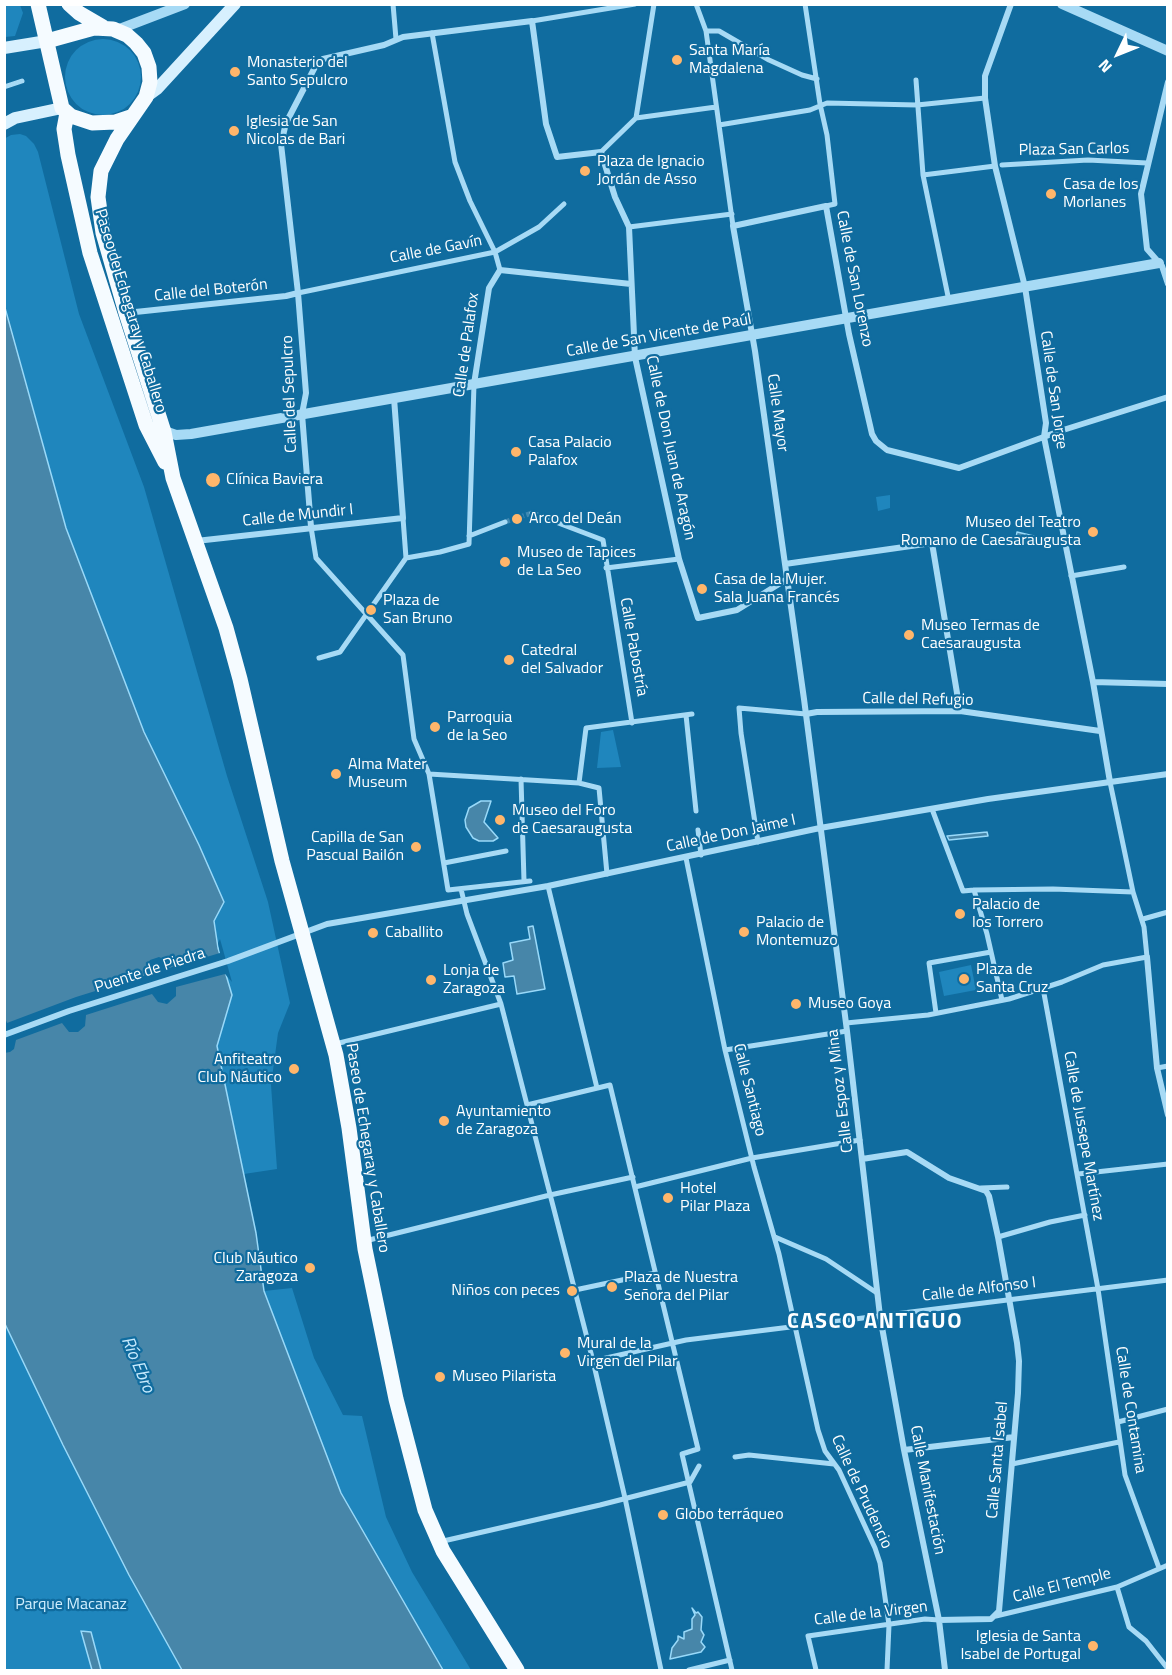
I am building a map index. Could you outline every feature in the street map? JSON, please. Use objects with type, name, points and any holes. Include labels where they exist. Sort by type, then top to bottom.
[{"type":"main road","points":[[38,4],[65,111],[79,120],[98,123],[115,122],[133,116],[146,97],[235,4]]},
{"type":"main road","points":[[69,4],[79,14],[135,43],[144,53],[149,67],[150,82],[146,97]]},
{"type":"main road","points":[[4,48],[47,41],[85,30],[110,29]]},
{"type":"main road","points":[[10,121],[65,111]]},
{"type":"main road","name":"Paseo de Echegaray y Caballero","points":[[65,111],[66,146],[96,274],[146,425],[173,478],[196,541],[226,628],[240,679],[282,861],[333,1044],[349,1128],[364,1241],[396,1399],[425,1510],[438,1542],[517,1671]]},
{"type":"main road","name":"Paseo de Echegaray y Caballero","points":[[133,116],[106,159],[99,183],[98,197],[103,233],[164,432],[173,478]]},
{"type":"street","points":[[110,29],[185,4]]},
{"type":"street","points":[[393,4],[396,39],[532,21],[635,4]]},
{"type":"street","points":[[636,118],[654,4]]},
{"type":"street","name":"Calle Mayor","points":[[696,4],[706,31],[733,226],[752,335],[820,828]]},
{"type":"street","name":"Calle de San Lorenzo","points":[[806,4],[820,104],[827,135],[835,204],[826,206],[872,434],[876,441],[887,450],[959,468],[1044,437]]},
{"type":"street","name":"Calle de San Jorge","points":[[1011,4],[985,76],[985,98],[1025,287],[1046,423],[1044,437],[1110,782]]},
{"type":"street","points":[[1062,4],[1167,51]]},
{"type":"street","points":[[532,21],[546,124],[557,157],[601,152],[636,118],[716,107]]},
{"type":"street","points":[[706,31],[719,31],[769,60],[802,75],[817,79]]},
{"type":"street","points":[[432,33],[455,162],[470,201],[495,252],[500,270],[632,284]]},
{"type":"street","name":"Calle del Sepulcro","points":[[367,615],[316,558],[311,527],[302,414],[306,393],[298,293],[281,144],[286,123],[318,62],[387,45],[396,39]]},
{"type":"street","points":[[916,80],[923,175],[950,301]]},
{"type":"street","points":[[4,87],[22,81]]},
{"type":"street","points":[[1167,82],[1141,194],[1147,249],[1159,263],[1167,284]]},
{"type":"street","points":[[719,125],[810,110],[820,104],[917,105],[985,98]]},
{"type":"street","name":"Calle de Don Juan de Aragón","points":[[601,152],[615,197],[628,227],[636,357],[679,559],[698,618],[712,617],[737,610],[787,579]]},
{"type":"street","name":"Plaza San Carlos","points":[[923,175],[999,166],[1088,160],[1147,163]]},
{"type":"street","name":"Calle de Gavín","points":[[298,293],[495,252],[539,227],[564,204]]},
{"type":"street","points":[[733,226],[826,206]]},
{"type":"street","points":[[628,227],[732,214]]},
{"type":"street","name":"Calle de San Vicente de Paúl","points":[[164,432],[176,435],[191,434],[1159,263]]},
{"type":"street","name":"Calle de Palafox","points":[[469,536],[474,384],[489,288],[500,270]]},
{"type":"street","name":"Calle del Boterón","points":[[126,313],[298,293]]},
{"type":"street","points":[[1044,437],[1167,397]]},
{"type":"street","points":[[319,658],[340,652],[406,558],[394,398]]},
{"type":"street","points":[[141,407],[151,423],[164,432]]},
{"type":"street","name":"Calle Pabostría","points":[[532,513],[603,540],[632,723]]},
{"type":"street","name":"Calle de Mundir I","points":[[196,541],[403,518]]},
{"type":"street","points":[[406,558],[469,544],[469,536],[505,522]]},
{"type":"street","points":[[785,564],[932,543],[960,711]]},
{"type":"street","points":[[606,568],[679,559]]},
{"type":"street","points":[[1071,576],[1124,567]]},
{"type":"street","points":[[367,615],[404,655],[414,739],[429,774],[448,890],[527,881],[521,779]]},
{"type":"street","points":[[1092,682],[1167,684]]},
{"type":"street","points":[[758,842],[739,708],[806,714]]},
{"type":"street","name":"Calle del Refugio","points":[[806,714],[960,711],[1100,731]]},
{"type":"street","points":[[579,783],[586,729],[689,715],[696,811]]},
{"type":"street","points":[[429,774],[579,783],[599,788],[607,874]]},
{"type":"street","name":"Calle de Don Jaime I","points":[[303,933],[327,924],[548,886],[820,828],[1167,774]]},
{"type":"street","points":[[1110,782],[1133,892],[1143,919],[1157,1068],[1167,1114]]},
{"type":"street","points":[[932,809],[963,891],[975,893],[1007,889],[1133,892]]},
{"type":"street","name":"Calle Espoz y Mina","points":[[820,828],[848,1031],[880,1316]]},
{"type":"street","points":[[698,830],[701,855]]},
{"type":"street","points":[[444,863],[506,851]]},
{"type":"street","name":"Calle Santiago","points":[[686,858],[725,1050],[752,1158],[775,1237],[795,1327]]},
{"type":"street","points":[[548,886],[597,1088]]},
{"type":"street","points":[[461,889],[466,914],[501,1004],[593,1360],[661,1671]]},
{"type":"street","points":[[975,893],[1005,999]]},
{"type":"street","points":[[1143,919],[1167,912]]},
{"type":"street","name":"Puente de Piedra","points":[[4,1035],[69,1011],[228,961],[303,933]]},
{"type":"street","points":[[936,1013],[930,963],[991,952]]},
{"type":"street","points":[[846,1023],[928,1015],[1005,999],[1043,988],[1103,965],[1147,957]]},
{"type":"street","name":"Calle de Jussepe Martínez","points":[[1043,988],[1060,1093],[1078,1174],[1098,1289]]},
{"type":"street","points":[[333,1044],[501,1004]]},
{"type":"street","points":[[725,1050],[848,1031]]},
{"type":"street","points":[[1157,1068],[1167,1066]]},
{"type":"street","points":[[527,1105],[610,1085],[698,1449],[682,1454],[732,1671]]},
{"type":"street","points":[[635,1187],[752,1158],[813,1146],[860,1140]]},
{"type":"street","points":[[862,1159],[907,1152],[949,1178],[981,1188],[1007,1187]]},
{"type":"street","points":[[1078,1174],[1167,1164]]},
{"type":"street","points":[[364,1241],[633,1177]]},
{"type":"street","name":"Calle Santa Isabel","points":[[981,1188],[989,1196],[1010,1300],[1019,1361],[999,1611],[994,1617]]},
{"type":"street","points":[[998,1237],[1085,1215]]},
{"type":"street","points":[[775,1237],[826,1259],[877,1293]]},
{"type":"street","points":[[574,1290],[655,1273]]},
{"type":"street","name":"Calle de Alfonso I","points":[[671,1343],[1167,1280]]},
{"type":"street","name":"Calle de Contamina","points":[[1098,1289],[1125,1475],[1159,1568]]},
{"type":"street","name":"Calle Manifestación","points":[[880,1316],[904,1450],[939,1620],[945,1671]]},
{"type":"street","name":"Calle de Prudencio","points":[[795,1327],[821,1440],[878,1557],[889,1625],[887,1671]]},
{"type":"street","points":[[593,1360],[671,1343]]},
{"type":"street","points":[[1118,1422],[1167,1409]]},
{"type":"street","points":[[904,1450],[1014,1437]]},
{"type":"street","points":[[1012,1464],[1119,1442]]},
{"type":"street","points":[[735,1457],[749,1455],[834,1464]]},
{"type":"street","points":[[438,1542],[690,1482],[699,1466]]},
{"type":"street","name":"Calle El Temple","points":[[994,1617],[1117,1587],[1167,1565]]},
{"type":"street","points":[[1117,1587],[1129,1627],[1146,1641],[1167,1669]]},
{"type":"street","points":[[939,1620],[994,1617]]},
{"type":"street","name":"Calle de la Virgen","points":[[816,1671],[808,1636],[925,1618],[939,1620]]},
{"type":"street","points":[[689,1671],[730,1660]]},
{"type":"green space","points":[[5,4],[20,5],[23,13],[15,36],[5,37]]},
{"type":"green space","points":[[111,39],[124,45],[135,56],[141,69],[139,92],[124,109],[111,115],[95,115],[82,109],[67,92],[65,69],[71,56],[88,41]]},
{"type":"green space","points":[[20,134],[26,136],[34,144],[38,152],[79,314],[144,487],[227,776],[268,902],[290,1003],[278,1033],[271,1085],[277,1169],[244,1174],[217,1046],[232,995],[218,948],[214,921],[224,902],[144,732],[66,528],[5,304],[4,139]]},
{"type":"green space","points":[[890,495],[890,508],[878,511],[876,497]]},
{"type":"green space","points":[[613,730],[621,767],[597,768],[601,732]]},
{"type":"green space","points":[[971,965],[976,990],[944,996],[939,972]]},
{"type":"green space","points":[[292,1288],[314,1358],[343,1415],[362,1416],[386,1517],[412,1572],[471,1670],[443,1670],[341,1493],[264,1291]]},
{"type":"green space","name":"Parque Macanaz","points":[[5,1324],[129,1575],[182,1670],[5,1670]]},
{"type":"water","name":"Río Ebro","points":[[4,304],[66,528],[144,732],[224,902],[214,921],[218,948],[232,995],[217,1046],[256,1233],[264,1291],[341,1493],[443,1670],[182,1670],[129,1575],[5,1324]]},
{"type":"water","points":[[1017,532],[1038,537],[1027,543],[1015,544]]},
{"type":"water","points":[[481,801],[491,801],[484,822],[498,838],[493,841],[479,841],[473,838],[466,827],[465,820],[469,808]]},
{"type":"water","points":[[987,832],[988,836],[949,840],[947,836]]},
{"type":"water","points":[[533,926],[545,989],[517,994],[514,976],[505,977],[503,963],[513,960],[510,943],[530,939],[528,927]]},
{"type":"water","points":[[692,1608],[702,1617],[701,1630],[704,1635],[701,1642],[705,1647],[701,1652],[670,1659],[678,1636],[684,1639],[684,1632],[692,1629],[692,1619],[695,1615]]},
{"type":"water","points":[[81,1631],[91,1632],[101,1670],[92,1670]]},
{"type":"pier","points":[[220,939],[232,982],[225,974],[176,987],[176,996],[167,1004],[158,1002],[152,994],[86,1015],[85,1026],[78,1032],[69,1032],[62,1023],[16,1040],[14,1049],[4,1053],[5,1018],[7,1023],[76,997],[147,975],[146,967],[150,960],[159,957],[166,960],[169,968],[220,953],[218,943]]},
{"type":"tunnel","points":[[505,522],[532,513]]},
{"type":"place","name":"Santa María Magdalena","points":[[677,60]]},
{"type":"place","name":"Monasterio del Santo Sepulcro","points":[[235,72]]},
{"type":"place","name":"Iglesia de San Nicolas de Bari","points":[[234,131]]},
{"type":"place","name":"Plaza de Ignacio Jordán de Asso","points":[[585,171]]},
{"type":"place","name":"Casa de los Morlanes","points":[[1051,194]]},
{"type":"place","name":"Casa Palacio Palafox","points":[[516,452]]},
{"type":"place","name":"Clínica Baviera","points":[[213,480]]},
{"type":"place","name":"Arco del Deán","points":[[517,519]]},
{"type":"place","name":"Museo del Teatro Romano de Caesaraugusta","points":[[1093,532]]},
{"type":"place","name":"Museo de Tapices de La Seo","points":[[505,562]]},
{"type":"place","name":"Casa de la Mujer. Sala Juana Francés","points":[[702,589]]},
{"type":"place","name":"Plaza de San Bruno","points":[[371,610]]},
{"type":"place","name":"Museo Termas de Caesaraugusta","points":[[909,635]]},
{"type":"place","name":"Catedral del Salvador","points":[[509,660]]},
{"type":"place","name":"Parroquia de la Seo","points":[[435,727]]},
{"type":"place","name":"Alma Mater Museum","points":[[336,774]]},
{"type":"place","name":"Museo del Foro de Caesaraugusta","points":[[500,820]]},
{"type":"place","name":"Capilla de San Pascual Bailón","points":[[416,847]]},
{"type":"place","name":"Palacio de los Torrero","points":[[960,914]]},
{"type":"place","name":"Palacio de Montemuzo","points":[[744,932]]},
{"type":"place","name":"Caballito","points":[[373,933]]},
{"type":"place","name":"Plaza de Santa Cruz","points":[[964,979]]},
{"type":"place","name":"Lonja de Zaragoza","points":[[431,980]]},
{"type":"place","name":"Museo Goya","points":[[796,1004]]},
{"type":"place","name":"Anfiteatro Club Náutico","points":[[294,1069]]},
{"type":"place","name":"Ayuntamiento de Zaragoza","points":[[444,1121]]},
{"type":"place","name":"Hotel Pilar Plaza","points":[[668,1198]]},
{"type":"place","name":"Club Náutico Zaragoza","points":[[310,1268]]},
{"type":"place","name":"Plaza de Nuestra Señora del Pilar","points":[[612,1287]]},
{"type":"place","name":"Niños con peces","points":[[572,1291]]},
{"type":"place","name":"Mural de la Virgen del Pilar","points":[[565,1353]]},
{"type":"place","name":"Museo Pilarista","points":[[440,1377]]},
{"type":"place","name":"Globo terráqueo","points":[[663,1515]]},
{"type":"place","name":"Iglesia de Santa Isabel de Portugal","points":[[1093,1646]]},
{"type":"district","name":"CASCO ANTIGUO","points":[[875,1323]]}]
